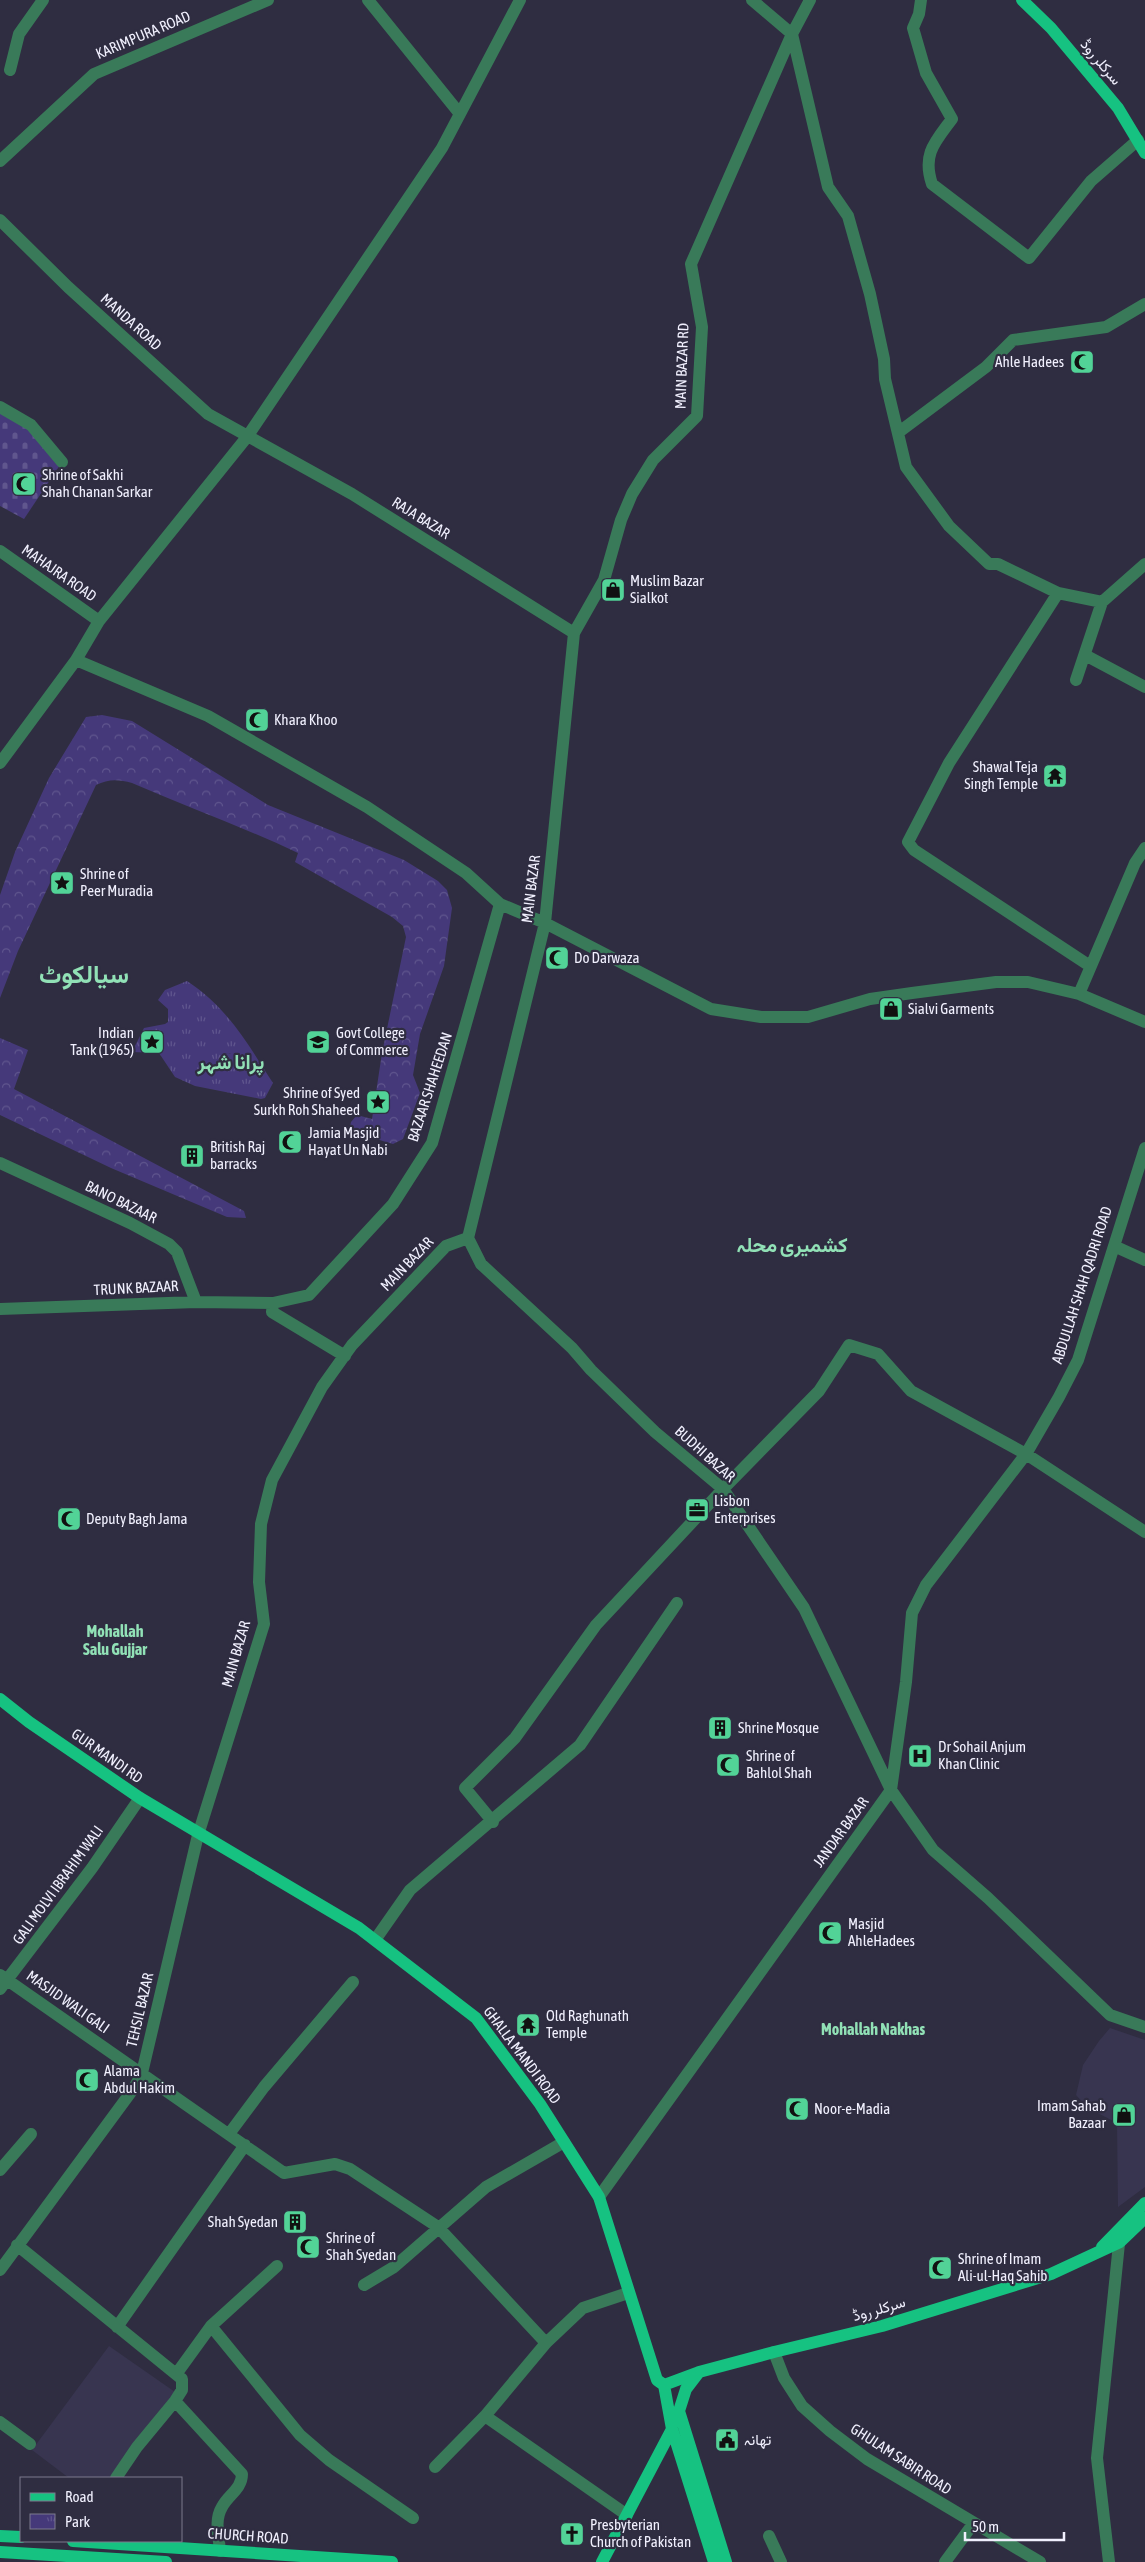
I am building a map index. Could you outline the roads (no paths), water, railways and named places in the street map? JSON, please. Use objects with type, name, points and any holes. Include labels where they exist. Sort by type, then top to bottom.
[{"type":"main road","name":"سرکلر روڈ","points":[[1022,0],[1052,28],[1118,108],[1145,153]]},
{"type":"main road","name":"GUR MANDI RD","points":[[0,1699],[29,1722],[198,1835]]},
{"type":"main road","name":"GHALLA MANDI ROAD","points":[[198,1835],[359,1928],[476,2018],[540,2104],[599,2197],[657,2380],[664,2385]]},
{"type":"main road","name":"سرکلر روڈ","points":[[1098,2250],[1145,2203]]},
{"type":"main road","name":"سرکلر روڈ","points":[[664,2385],[699,2372],[882,2326],[1051,2274],[1098,2250],[1120,2242],[1145,2218]]},
{"type":"main road","points":[[699,2372],[686,2389],[679,2410],[726,2562]]},
{"type":"main road","points":[[664,2385],[672,2429],[714,2562]]},
{"type":"main road","points":[[602,2562],[672,2429]]},
{"type":"main road","points":[[0,2536],[20,2537]]},
{"type":"main road","name":"CHURCH ROAD","points":[[98,2542],[392,2562]]},
{"type":"main road","points":[[0,2552],[75,2559],[166,2562]]},
{"type":"street","points":[[10,70],[20,34],[43,0]]},
{"type":"street","name":"KARIMPURA ROAD","points":[[0,161],[94,74],[268,0]]},
{"type":"street","points":[[368,0],[460,114]]},
{"type":"street","points":[[0,763],[76,660],[99,621],[247,437],[442,148],[520,0]]},
{"type":"street","points":[[752,0],[792,34],[828,188],[848,216],[870,294],[884,359],[885,379],[906,466],[949,526],[988,564],[998,564],[1058,593],[1102,602]]},
{"type":"street","name":"MAIN BAZAR RD","points":[[574,632],[604,580],[621,520],[632,494],[653,460],[697,416],[702,327],[691,264],[792,34],[810,0]]},
{"type":"street","points":[[922,0],[913,28],[926,72],[952,119],[935,141],[927,158],[928,172],[932,184],[1029,258],[1091,181],[1138,140]]},
{"type":"street","name":"MANDA ROAD","points":[[0,220],[68,287],[208,414],[247,437]]},
{"type":"street","points":[[898,432],[986,367],[1013,340],[1106,327],[1145,304]]},
{"type":"street","points":[[0,407],[32,425],[62,462]]},
{"type":"street","name":"RAJA BAZAR","points":[[247,437],[352,494],[574,632]]},
{"type":"street","name":"MAHAJRA ROAD","points":[[0,551],[99,621]]},
{"type":"street","points":[[1076,680],[1102,602],[1145,564]]},
{"type":"street","points":[[1058,593],[949,763],[908,842],[914,850],[1090,966]]},
{"type":"street","name":"MAIN BAZAR","points":[[198,1835],[264,1624],[259,1582],[261,1524],[272,1480],[322,1387],[345,1356],[446,1246],[468,1238],[545,923],[574,632]]},
{"type":"street","points":[[1085,655],[1145,688]]},
{"type":"street","points":[[76,660],[208,716],[367,807],[466,873],[500,904],[545,923],[704,1006],[761,1017],[808,1016],[870,999],[996,982],[1028,982],[1079,994],[1145,1022]]},
{"type":"street","points":[[1079,994],[1135,863],[1145,848]]},
{"type":"street","name":"BAZAAR SHAHEEDAN","points":[[273,1303],[309,1295],[324,1282],[393,1204],[432,1143],[500,904]]},
{"type":"street","name":"ABDULLAH SHAH QADRI ROAD","points":[[1026,1454],[1078,1360],[1145,1148]]},
{"type":"street","name":"BANO BAZAAR","points":[[0,1163],[130,1223],[169,1244],[177,1252],[196,1302]]},
{"type":"street","name":"BUDHI BAZAR","points":[[468,1238],[482,1264],[572,1348],[655,1432],[723,1489],[804,1608],[891,1790],[933,1850],[988,1898],[1110,2015],[1145,2026]]},
{"type":"street","points":[[1114,1246],[1145,1260]]},
{"type":"street","name":"TRUNK BAZAAR","points":[[0,1309],[196,1302],[273,1303]]},
{"type":"street","points":[[273,1303],[272,1312],[345,1356]]},
{"type":"street","points":[[493,1822],[465,1788],[515,1738],[596,1625],[723,1489],[819,1391],[849,1345],[878,1354],[911,1391],[1026,1454],[1145,1532]]},
{"type":"street","name":"JANDAR BAZAR","points":[[599,2197],[891,1790],[906,1682],[912,1614],[926,1585],[1026,1454]]},
{"type":"street","points":[[375,1940],[410,1890],[493,1822],[580,1745],[677,1603]]},
{"type":"street","name":"GALI MOLVI IBRAHIM WALI","points":[[3,1981],[92,1868],[140,1798]]},
{"type":"street","name":"TEHSIL BAZAR","points":[[2,2263],[134,2088],[142,2073],[198,1835]]},
{"type":"street","name":"MASJID WALI GALI","points":[[3,1981],[142,2073],[284,2173],[335,2164],[350,2169],[438,2227],[546,2342]]},
{"type":"street","points":[[229,2134],[264,2087],[353,1982]]},
{"type":"street","points":[[0,2170],[31,2134]]},
{"type":"street","points":[[364,2285],[394,2267],[486,2187],[564,2142]]},
{"type":"street","points":[[117,2327],[245,2145]]},
{"type":"street","points":[[1109,2562],[1097,2458],[1121,2227]]},
{"type":"street","points":[[17,2245],[117,2327],[177,2373],[183,2385],[175,2401],[137,2447],[117,2477]]},
{"type":"street","points":[[177,2373],[211,2326],[277,2266]]},
{"type":"street","points":[[435,2467],[485,2416],[546,2342],[583,2308],[628,2293]]},
{"type":"street","points":[[211,2326],[300,2435],[329,2460],[413,2518]]},
{"type":"street","name":"GHULAM SABIR ROAD","points":[[774,2352],[784,2378],[802,2406],[830,2431],[867,2459],[973,2524],[1040,2562]]},
{"type":"street","points":[[175,2401],[242,2474],[239,2486],[218,2515],[220,2551]]},
{"type":"street","points":[[485,2416],[627,2515]]},
{"type":"street","points":[[0,2422],[30,2444]]},
{"type":"street","points":[[946,2562],[973,2524]]},
{"type":"street","points":[[769,2536],[781,2562]]},
{"type":"place","name":"Ahle Hadees","points":[[1082,362]]},
{"type":"place","name":"Shrine of Sakhi Shah Chanan Sarkar","points":[[24,484]]},
{"type":"place","name":"Muslim Bazar Sialkot","points":[[613,590]]},
{"type":"place","name":"Khara Khoo","points":[[257,720]]},
{"type":"place","name":"Shawal Teja Singh Temple","points":[[1055,776]]},
{"type":"place","name":"Shrine of Peer Muradia","points":[[62,883]]},
{"type":"place","name":"Do Darwaza","points":[[557,958]]},
{"type":"place","name":"Sialvi Garments","points":[[891,1009]]},
{"type":"place","name":"Indian Tank (1965)","points":[[152,1042]]},
{"type":"place","name":"Govt College of Commerce","points":[[318,1042]]},
{"type":"place","name":"Shrine of Syed Surkh Roh Shaheed","points":[[378,1102]]},
{"type":"place","name":"Jamia Masjid Hayat Un Nabi","points":[[290,1142]]},
{"type":"place","name":"British Raj barracks","points":[[192,1156]]},
{"type":"place","name":"Lisbon Enterprises","points":[[697,1510]]},
{"type":"place","name":"Deputy Bagh Jama","points":[[69,1519]]},
{"type":"place","name":"Shrine Mosque","points":[[720,1728]]},
{"type":"place","name":"Dr Sohail Anjum Khan Clinic","points":[[920,1756]]},
{"type":"place","name":"Shrine of Bahlol Shah","points":[[728,1765]]},
{"type":"place","name":"Masjid AhleHadees","points":[[830,1933]]},
{"type":"place","name":"Old Raghunath Temple","points":[[528,2025]]},
{"type":"place","name":"Alama Abdul Hakim","points":[[87,2080]]},
{"type":"place","name":"Noor-e-Madia","points":[[797,2109]]},
{"type":"place","name":"Imam Sahab Bazaar","points":[[1124,2115]]},
{"type":"place","name":"Shah Syedan","points":[[295,2222]]},
{"type":"place","name":"Shrine of Shah Syedan","points":[[308,2247]]},
{"type":"place","name":"Shrine of Imam Ali-ul-Haq Sahib","points":[[940,2268]]},
{"type":"place","name":"تھانہ","points":[[727,2440]]},
{"type":"place","name":"Presbyterian Church of Pakistan","points":[[572,2534]]},
{"type":"district","name":"سیالکوٹ","points":[[84,974]]},
{"type":"district","name":"پرانا شہر","points":[[231,1062]]},
{"type":"district","name":"کشمیری محلہ","points":[[792,1245]]},
{"type":"district","name":"Mohallah Salu Gujjar","points":[[115,1640]]},
{"type":"district","name":"Mohallah Nakhas","points":[[873,2029]]}]
